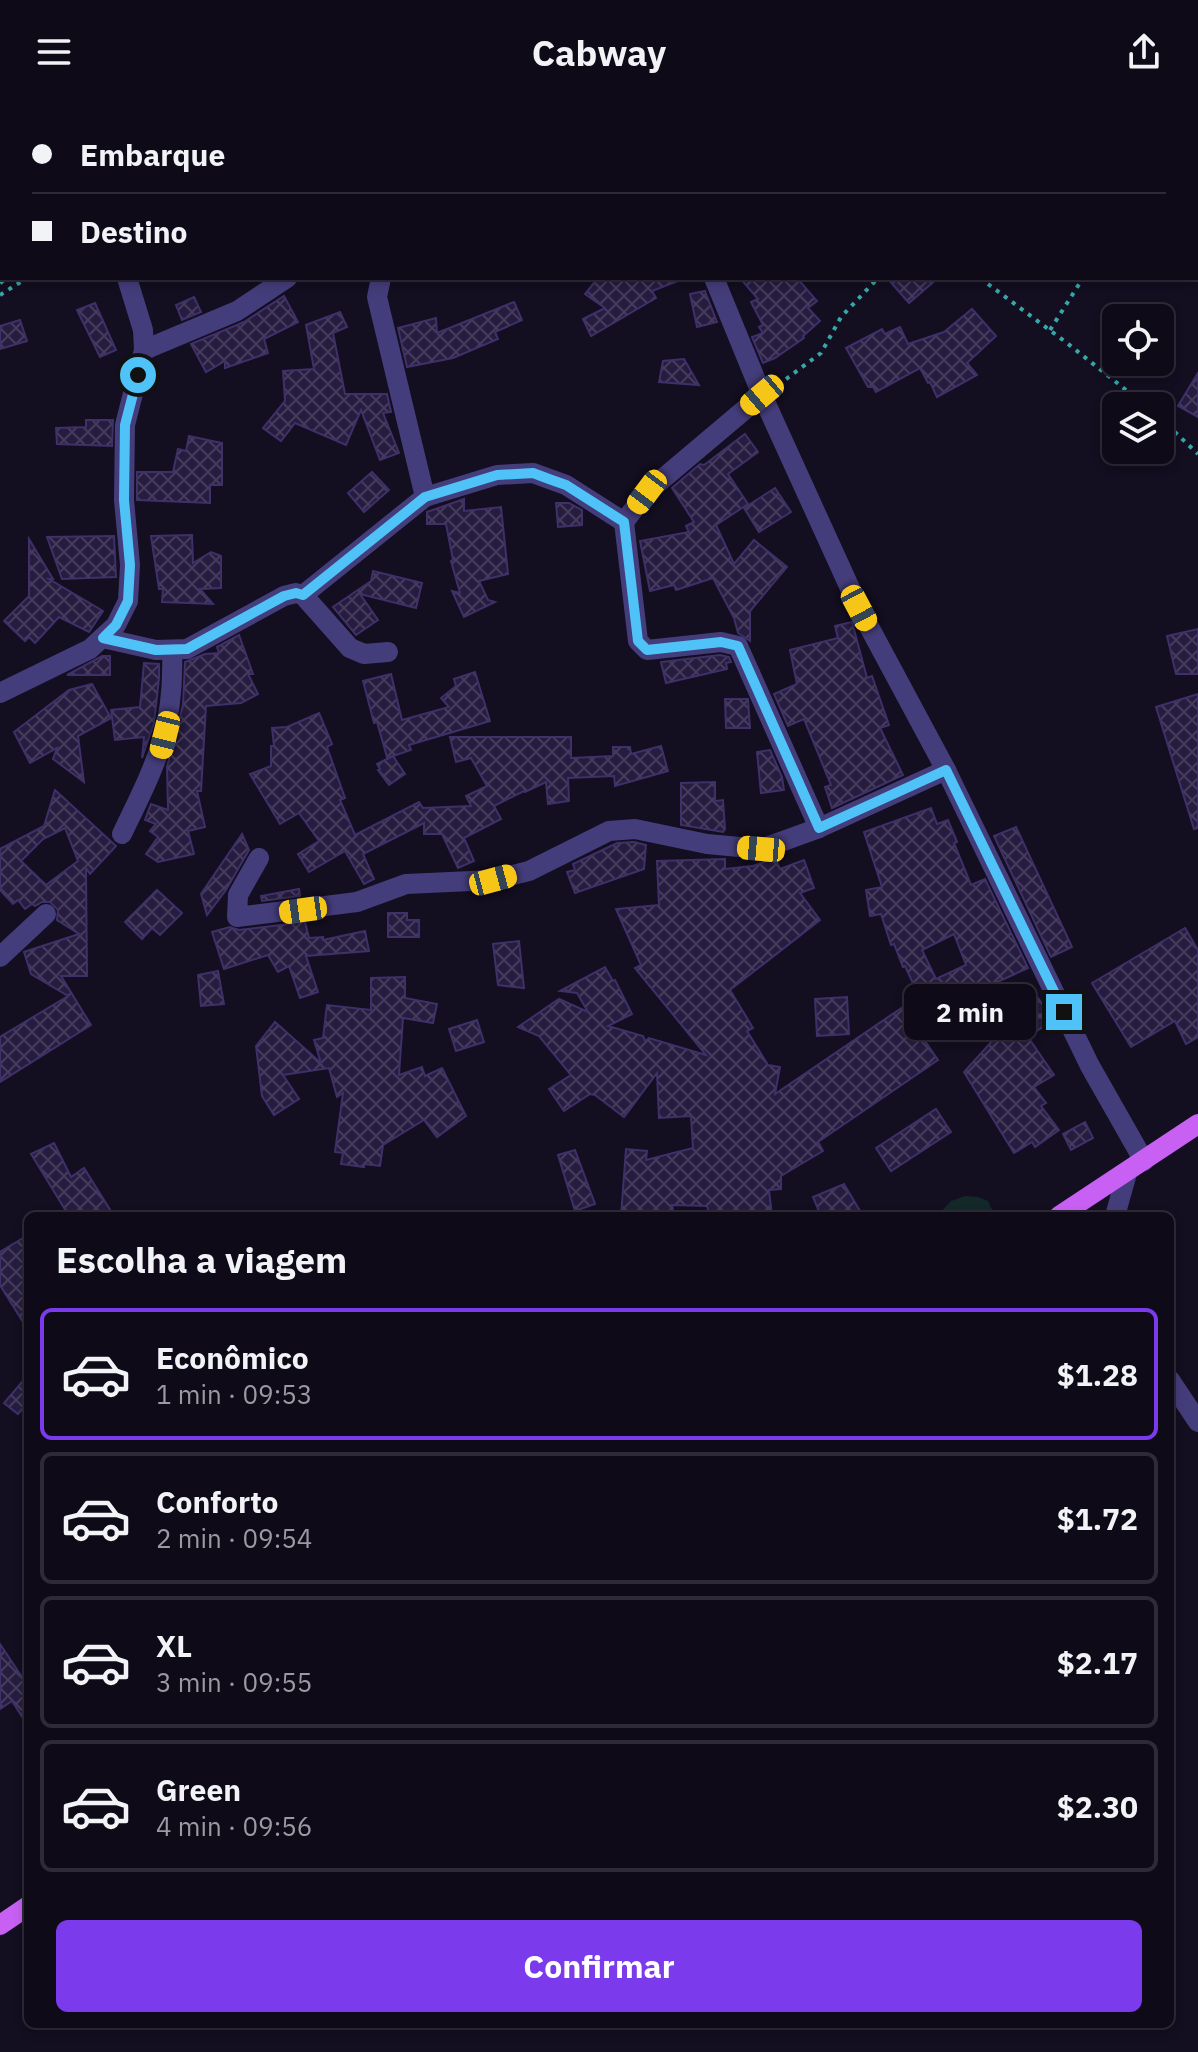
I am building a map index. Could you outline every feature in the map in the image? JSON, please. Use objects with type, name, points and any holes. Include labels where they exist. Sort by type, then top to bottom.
[{"type":"main road","points":[[1065,1212],[1198,1124]]},
{"type":"main road","points":[[0,1925],[24,1909]]},
{"type":"street","points":[[0,693],[90,649],[116,625],[128,601],[130,565],[124,500],[125,425],[144,350],[143,330],[128,280]]},
{"type":"street","points":[[144,350],[237,311],[284,280]]},
{"type":"street","points":[[715,280],[762,395],[859,608],[946,770],[1090,1066],[1135,1167],[1117,1212]]},
{"type":"street","points":[[377,281],[377,297],[425,497]]},
{"type":"street","points":[[762,395],[647,492],[624,522],[638,641],[647,650],[721,642],[738,646],[819,828]]},
{"type":"street","points":[[303,595],[425,497],[497,475],[533,473],[566,485],[624,522]]},
{"type":"street","points":[[103,638],[172,651],[187,649],[284,596],[296,593],[303,595],[350,648],[364,654],[388,652]]},
{"type":"street","points":[[122,834],[160,753],[173,687],[172,651]]},
{"type":"street","points":[[259,858],[238,895],[237,917],[357,902],[406,884],[493,880],[529,871],[609,831],[635,829],[707,844],[761,849],[819,828],[946,770]]},
{"type":"street","points":[[0,957],[46,914]]},
{"type":"street","points":[[1174,1386],[1198,1422]]},
{"type":"path","points":[[0,295],[24,280]]},
{"type":"path","points":[[762,395],[821,353],[841,317],[876,280]]},
{"type":"path","points":[[983,280],[1128,392]]},
{"type":"path","points":[[1050,330],[1082,280]]},
{"type":"path","points":[[1174,431],[1198,454]]},
{"type":"green space","points":[[965,1196],[978,1197],[988,1201],[993,1212],[941,1212],[951,1201]]},
{"type":"building","points":[[596,280],[680,280],[652,291],[656,298],[591,336],[583,319],[605,308],[585,294]]},
{"type":"building","points":[[742,280],[799,280],[817,301],[808,308],[820,321],[804,338],[763,363],[752,337],[763,333],[759,327],[763,325],[751,302],[758,299]]},
{"type":"building","points":[[889,280],[936,280],[909,303]]},
{"type":"building","points":[[705,291],[717,322],[697,327],[690,294]]},
{"type":"building","points":[[284,296],[298,322],[264,339],[268,353],[225,368],[225,361],[206,372],[191,344],[244,322]]},
{"type":"building","points":[[194,297],[201,312],[182,320],[176,305]]},
{"type":"building","points":[[514,302],[522,320],[495,332],[498,339],[453,358],[407,367],[398,328],[436,318],[437,333]]},
{"type":"building","points":[[95,303],[116,350],[100,357],[77,310]]},
{"type":"building","points":[[972,309],[996,336],[967,363],[977,375],[937,397],[920,368],[876,392],[873,387],[868,387],[846,348],[882,329],[885,334],[900,327],[908,344],[944,332]]},
{"type":"building","points":[[340,312],[347,327],[333,333],[345,394],[387,394],[391,412],[383,413],[399,453],[380,460],[361,410],[346,445],[295,423],[281,441],[263,428],[285,401],[283,371],[314,369],[306,325]]},
{"type":"building","points":[[20,320],[27,341],[0,349],[0,326]]},
{"type":"building","points":[[684,359],[699,385],[659,382],[663,361]]},
{"type":"building","points":[[1198,373],[1198,417],[1178,406]]},
{"type":"building","points":[[86,420],[113,420],[112,446],[57,444],[56,428],[86,427]]},
{"type":"building","points":[[745,434],[758,452],[728,474],[748,504],[716,525],[734,564],[754,540],[787,567],[750,611],[750,641],[738,633],[734,618],[713,578],[676,590],[674,585],[650,591],[640,541],[689,532],[686,526],[694,522],[672,488],[700,464],[704,465]]},
{"type":"building","points":[[189,436],[222,443],[222,485],[210,485],[210,503],[137,500],[137,472],[173,472],[178,449],[186,451]]},
{"type":"building","points":[[372,472],[389,490],[364,512],[348,493]]},
{"type":"building","points":[[775,488],[791,512],[759,532],[744,508]]},
{"type":"building","points":[[464,499],[464,511],[501,507],[508,574],[479,581],[488,600],[495,602],[464,617],[452,591],[460,593],[451,561],[446,524],[427,524],[427,512]]},
{"type":"building","points":[[556,503],[569,503],[582,510],[582,525],[558,527]]},
{"type":"building","points":[[192,535],[193,563],[211,552],[221,556],[221,588],[200,589],[213,604],[162,602],[163,589],[159,589],[151,536]]},
{"type":"building","points":[[114,536],[116,577],[62,579],[47,537]]},
{"type":"building","points":[[29,539],[53,579],[49,579],[103,611],[89,632],[59,617],[35,643],[29,637],[25,641],[4,621],[29,596]]},
{"type":"building","points":[[373,571],[422,583],[416,608],[360,594],[378,620],[356,635],[333,607],[371,581]]},
{"type":"building","points":[[852,622],[867,678],[872,676],[889,725],[880,728],[903,775],[832,808],[825,787],[831,785],[804,719],[788,726],[774,694],[797,684],[790,650],[838,638],[835,626]]},
{"type":"building","points":[[1198,629],[1198,674],[1176,674],[1167,636]]},
{"type":"building","points":[[239,635],[253,674],[248,674],[258,694],[241,703],[206,706],[201,791],[197,791],[205,827],[188,831],[194,854],[158,862],[146,854],[158,837],[150,831],[156,824],[145,820],[151,804],[168,810],[167,767],[183,705],[185,662],[205,654],[219,653],[217,647]]},
{"type":"building","points":[[720,655],[729,657],[731,662],[726,663],[727,669],[666,683],[661,662]]},
{"type":"building","points":[[102,656],[110,656],[110,675],[67,675]]},
{"type":"building","points":[[144,663],[159,664],[159,678],[154,723],[142,758],[144,737],[115,740],[111,710],[140,707]]},
{"type":"building","points":[[475,672],[490,721],[409,745],[411,750],[387,757],[363,681],[391,674],[402,720],[449,707],[441,698],[456,686],[454,679]]},
{"type":"building","points":[[92,684],[111,718],[78,736],[84,782],[53,759],[57,748],[30,763],[14,732],[69,690]]},
{"type":"building","points":[[1198,694],[1198,828],[1194,829],[1156,707]]},
{"type":"building","points":[[725,699],[748,699],[750,728],[726,728]]},
{"type":"building","points":[[319,713],[332,744],[327,747],[345,798],[340,800],[355,835],[419,802],[423,808],[471,806],[466,796],[487,786],[471,758],[456,762],[450,737],[571,737],[571,758],[613,756],[613,747],[630,747],[631,754],[661,746],[668,771],[615,786],[614,776],[568,778],[569,801],[548,804],[546,782],[524,791],[494,806],[501,819],[464,838],[474,861],[458,868],[442,834],[424,834],[424,823],[363,854],[374,879],[364,884],[345,851],[309,872],[298,854],[319,841],[299,813],[280,824],[250,774],[271,766],[271,746],[274,746],[272,728],[287,727]]},
{"type":"building","points":[[770,750],[782,777],[784,790],[761,793],[757,752]]},
{"type":"building","points":[[393,756],[405,774],[389,785],[377,764]]},
{"type":"building","points":[[715,782],[715,801],[723,800],[723,832],[681,825],[681,783]]},
{"type":"building","points":[[55,790],[116,846],[90,874],[86,868],[87,976],[61,976],[91,1025],[0,1082],[0,1037],[68,996],[31,974],[24,952],[79,934],[57,920],[58,910],[50,902],[32,904],[25,909],[18,900],[13,904],[0,890],[0,849],[44,826]],"holes":[[[65,828],[78,861],[46,885],[21,861],[43,839]]]},
{"type":"building","points":[[931,808],[937,824],[948,820],[971,885],[985,879],[1028,968],[995,983],[1017,1013],[1038,998],[1053,1020],[1028,1037],[1054,1075],[1034,1087],[1046,1103],[1041,1106],[1059,1130],[1035,1147],[1032,1142],[1014,1153],[964,1072],[993,1040],[966,1000],[914,1025],[938,1060],[818,1142],[823,1151],[781,1176],[781,1189],[769,1190],[772,1212],[709,1212],[707,1206],[672,1205],[673,1212],[621,1212],[626,1149],[647,1151],[646,1160],[693,1148],[691,1116],[659,1118],[657,1073],[624,1117],[590,1094],[564,1111],[549,1089],[571,1075],[539,1036],[518,1027],[559,999],[588,1012],[577,993],[560,991],[605,967],[632,1014],[608,1026],[643,1036],[645,1041],[649,1038],[706,1055],[635,968],[641,965],[616,909],[659,905],[657,861],[725,859],[725,869],[753,866],[775,858],[780,869],[804,860],[814,888],[800,893],[820,920],[730,990],[753,1028],[747,1031],[768,1065],[780,1067],[775,1094],[919,996],[894,944],[891,945],[881,914],[870,916],[866,890],[882,887],[864,832]],"holes":[[[954,934],[966,965],[936,979],[922,950]]]},
{"type":"building","points":[[1016,827],[1072,947],[1051,957],[994,836]]},
{"type":"building","points":[[242,834],[249,850],[207,915],[201,894]]},
{"type":"building","points":[[617,843],[646,845],[644,869],[575,893],[567,872],[575,870],[573,864]]},
{"type":"building","points":[[299,889],[300,896],[262,901],[261,896]]},
{"type":"building","points":[[157,890],[182,913],[160,935],[152,928],[142,939],[125,922]]},
{"type":"building","points":[[388,913],[407,913],[407,920],[419,920],[419,937],[388,937]]},
{"type":"building","points":[[305,922],[309,938],[323,937],[323,940],[365,931],[369,951],[306,956],[318,992],[300,998],[289,966],[278,972],[268,955],[224,969],[212,932],[230,927],[239,930]]},
{"type":"building","points":[[1185,928],[1198,950],[1198,1037],[1186,1044],[1175,1021],[1131,1047],[1092,983]]},
{"type":"building","points":[[519,941],[524,988],[498,985],[493,944]]},
{"type":"building","points":[[218,971],[224,1004],[201,1006],[198,975]]},
{"type":"building","points":[[405,977],[405,998],[437,1004],[433,1023],[403,1018],[399,1075],[422,1067],[425,1076],[442,1068],[466,1116],[437,1137],[424,1120],[383,1145],[380,1166],[341,1164],[343,1153],[335,1152],[343,1093],[337,1097],[329,1068],[283,1075],[299,1099],[274,1115],[262,1096],[256,1046],[275,1022],[321,1063],[314,1040],[323,1038],[327,1005],[371,1010],[371,978]]},
{"type":"building","points":[[847,997],[849,1034],[817,1036],[815,999]]},
{"type":"building","points":[[477,1020],[484,1042],[456,1051],[449,1029]]},
{"type":"building","points":[[936,1109],[951,1132],[891,1171],[876,1148]]},
{"type":"building","points":[[1085,1122],[1093,1138],[1071,1150],[1063,1134]]},
{"type":"building","points":[[54,1143],[71,1177],[84,1168],[112,1212],[67,1212],[31,1154]]},
{"type":"building","points":[[575,1150],[595,1204],[575,1211],[558,1155]]},
{"type":"building","points":[[844,1184],[861,1212],[819,1212],[813,1197]]},
{"type":"building","points":[[24,1237],[24,1324],[0,1285],[0,1252]]},
{"type":"building","points":[[24,1380],[24,1407],[18,1414],[4,1403]]},
{"type":"building","points":[[0,1644],[24,1680],[24,1720],[12,1701],[0,1709]]},
{"type":"route","points":[[138,375],[125,425],[124,500],[130,565],[128,601],[116,625],[103,638],[156,650],[187,649],[284,596],[303,595],[425,497],[497,475],[533,473],[566,485],[624,522],[638,641],[647,650],[721,642],[738,646],[819,828],[946,770],[1064,1012]]}]
